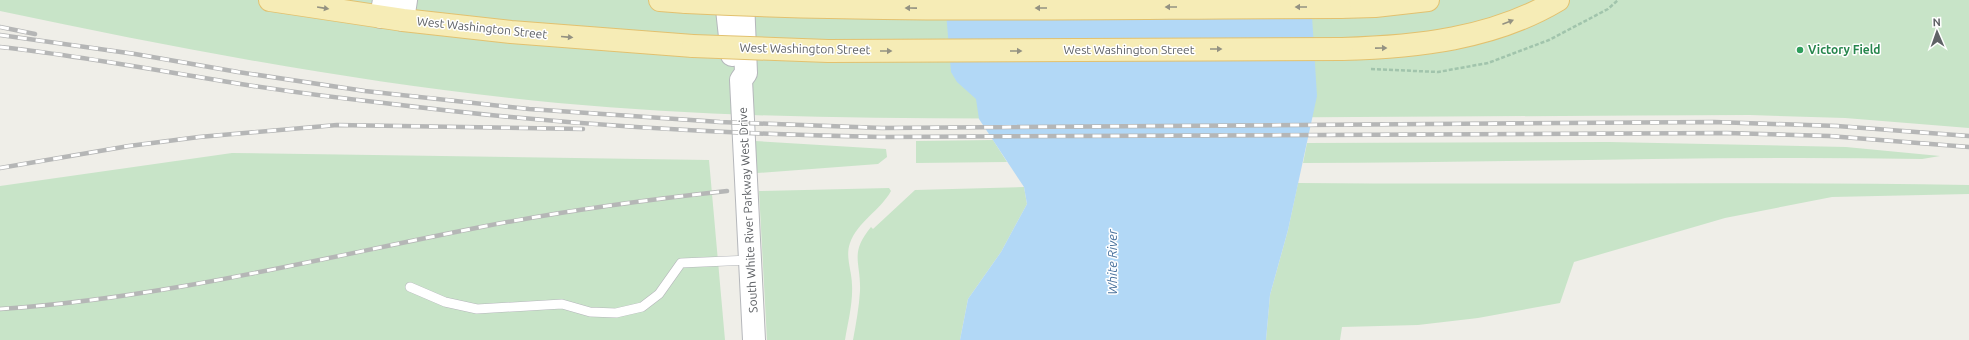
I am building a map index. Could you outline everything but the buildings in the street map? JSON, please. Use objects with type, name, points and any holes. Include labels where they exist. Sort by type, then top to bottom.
[{"type":"main road","name":"West Washington Street","points":[[270,0],[405,10],[511,32],[693,46],[828,51],[1389,48],[1467,36],[1520,18],[1558,0]]},
{"type":"main road","points":[[660,0],[754,5],[928,8],[1340,7],[1376,6],[1428,0]]},
{"type":"street","name":"South White River Parkway West Drive","points":[[726,0],[734,74],[741,80]]},
{"type":"street","name":"South White River Parkway West Drive","points":[[743,0],[746,73],[741,80],[754,340]]},
{"type":"lane","points":[[410,287],[445,302],[477,309],[562,304],[590,312],[616,313],[642,307],[660,294],[681,263],[751,260]]},
{"type":"path","points":[[1365,68],[1438,72],[1488,62],[1549,40],[1608,9],[1618,0]]},
{"type":"green space","points":[[0,0],[1969,0],[1969,128],[1845,118],[1750,115],[854,118],[632,109],[558,103],[417,87],[208,53],[0,11]]},
{"type":"green space","points":[[993,140],[1007,162],[916,163],[916,141]]},
{"type":"green space","points":[[755,141],[886,149],[887,157],[878,164],[757,173]]},
{"type":"green space","points":[[1609,142],[1846,147],[1940,156],[1922,159],[1767,158],[1303,163],[1307,143]]},
{"type":"green space","points":[[232,153],[709,160],[725,340],[0,340],[0,186]]},
{"type":"green space","points":[[1298,183],[1801,183],[1969,185],[1969,194],[1832,197],[1725,218],[1574,262],[1560,303],[1478,318],[1418,325],[1342,327],[1340,340],[1266,340],[1270,295],[1288,230]]},
{"type":"green space","points":[[1024,187],[1027,204],[1001,252],[968,299],[960,340],[853,340],[860,291],[858,251],[864,236],[871,227],[873,229],[915,190]]},
{"type":"green space","points":[[889,188],[891,191],[858,228],[850,243],[848,254],[852,280],[852,299],[845,340],[767,340],[759,191]]},
{"type":"water","name":"White River","points":[[945,0],[1311,0],[1317,96],[1288,230],[1270,295],[1266,340],[960,340],[968,299],[1001,252],[1027,204],[1024,187],[979,119],[976,99],[957,82],[951,72]]},
{"type":"railway","points":[[0,27],[35,34]]},
{"type":"railway","points":[[0,35],[135,54],[238,72],[365,91],[529,109],[720,122],[882,128],[1714,122],[1837,126],[1969,136]]},
{"type":"railway","points":[[0,47],[124,64],[247,85],[350,99],[508,117],[632,127],[819,136],[882,137],[1727,133],[1829,136],[1969,147]]},
{"type":"railway","points":[[0,168],[129,146],[199,137],[337,125],[583,129]]},
{"type":"railway","points":[[0,309],[61,304],[122,296],[242,276],[512,221],[604,206],[727,191]]},
{"type":"place","name":"Victory Field","points":[[1800,50]]}]
